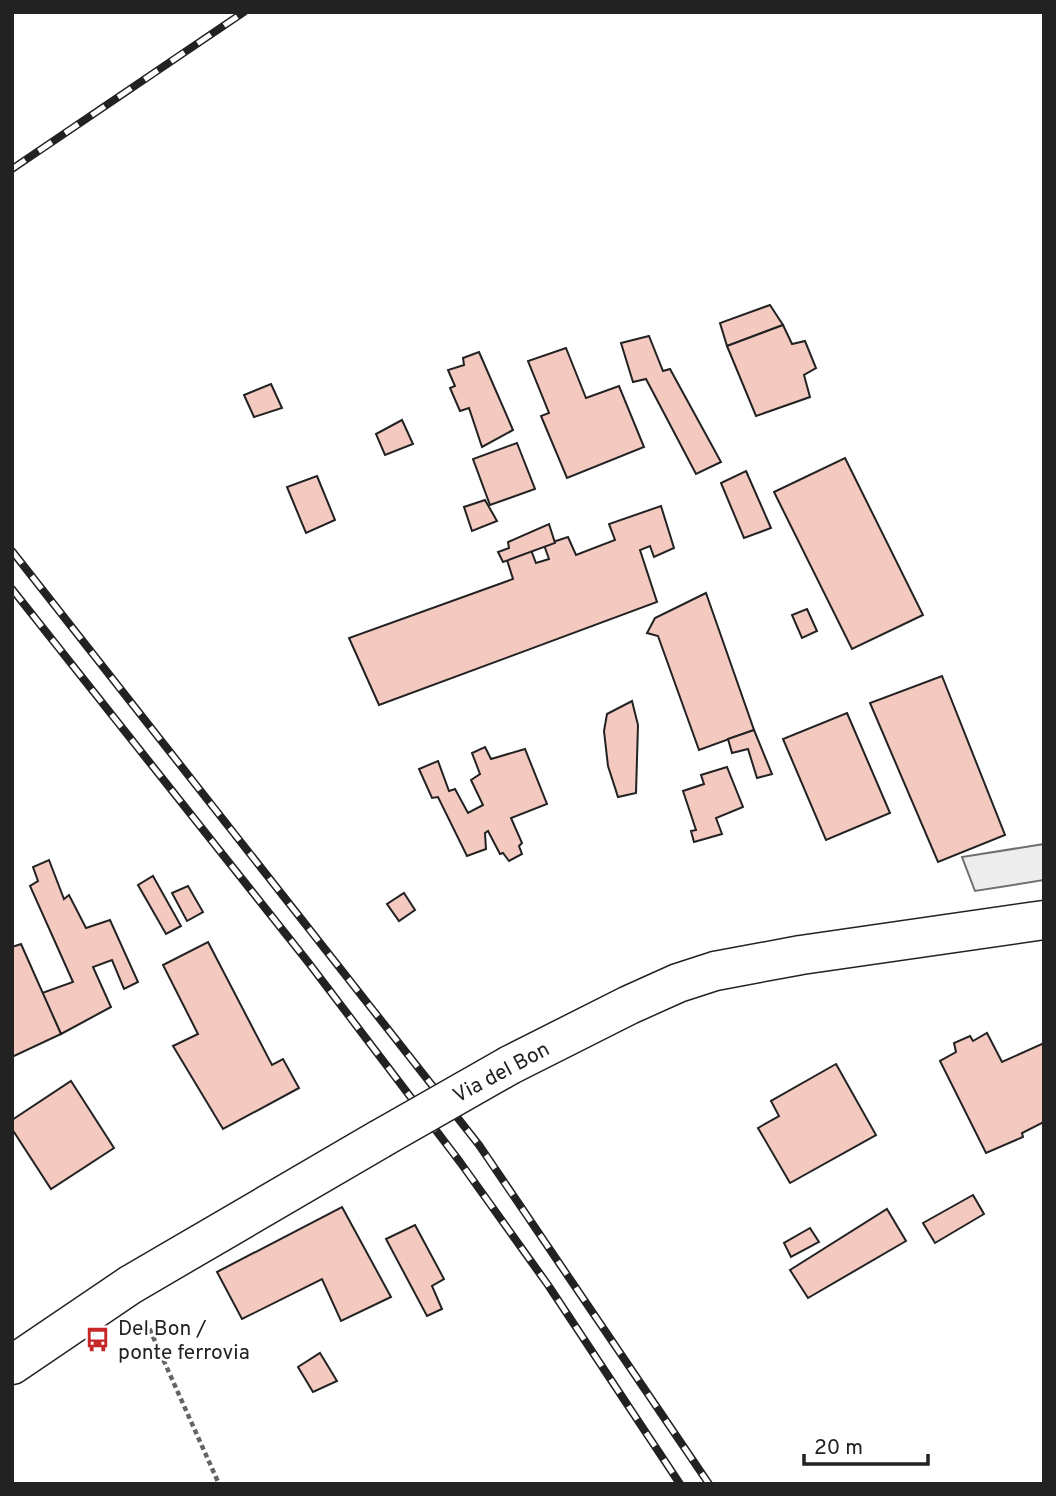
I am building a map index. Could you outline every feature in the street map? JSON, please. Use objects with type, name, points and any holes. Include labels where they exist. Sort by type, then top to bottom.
[{"type":"street","name":"Via del Bon","points":[[12,1365],[130,1285],[380,1139],[510,1065],[678,983],[715,971],[826,951],[1044,920]]},
{"type":"path","points":[[130,1285],[219,1484]]},
{"type":"shaded area","points":[[1044,844],[1044,880],[975,891],[962,857]]},
{"type":"building","points":[[770,305],[783,325],[727,346],[720,323]]},
{"type":"building","points":[[783,325],[792,344],[805,341],[816,368],[804,375],[810,397],[756,416],[727,346]]},
{"type":"building","points":[[649,336],[663,371],[670,369],[721,462],[696,474],[646,379],[633,382],[621,343]]},
{"type":"building","points":[[566,348],[586,398],[619,386],[644,447],[567,478],[541,416],[549,413],[528,361]]},
{"type":"building","points":[[479,352],[513,430],[482,447],[469,408],[460,411],[450,388],[455,386],[448,370],[464,365],[463,358]]},
{"type":"building","points":[[271,384],[282,408],[254,417],[244,395]]},
{"type":"building","points":[[402,420],[413,444],[385,455],[376,434]]},
{"type":"building","points":[[517,443],[535,489],[490,505],[473,459]]},
{"type":"building","points":[[845,458],[923,615],[852,649],[774,492]]},
{"type":"building","points":[[746,471],[771,528],[744,538],[721,483]]},
{"type":"building","points":[[317,476],[335,520],[306,533],[287,487]]},
{"type":"building","points":[[485,500],[497,521],[472,531],[464,507]]},
{"type":"building","points":[[661,506],[674,548],[654,557],[650,546],[640,550],[657,602],[379,705],[349,638],[513,579],[507,560],[531,550],[536,563],[549,559],[544,545],[568,537],[576,555],[615,540],[609,524]]},
{"type":"building","points":[[549,524],[555,543],[503,562],[498,552],[509,548],[508,542]]},
{"type":"building","points":[[706,593],[754,730],[699,750],[658,636],[647,633],[655,618]]},
{"type":"building","points":[[807,609],[817,631],[802,638],[792,615]]},
{"type":"building","points":[[942,676],[1005,835],[938,862],[870,703]]},
{"type":"building","points":[[632,701],[638,725],[636,793],[618,797],[608,766],[604,731],[607,714]]},
{"type":"building","points":[[847,713],[890,813],[826,840],[783,739]]},
{"type":"building","points":[[754,730],[772,774],[757,778],[748,749],[732,753],[728,739]]},
{"type":"building","points":[[485,747],[491,759],[525,749],[547,804],[511,818],[522,843],[519,846],[522,854],[509,861],[503,853],[500,854],[488,831],[485,833],[486,849],[467,856],[438,797],[432,798],[419,769],[438,761],[449,791],[455,789],[468,813],[483,805],[471,780],[480,774],[472,753]]},
{"type":"building","points":[[727,767],[743,807],[716,818],[722,834],[694,842],[691,831],[696,830],[683,791],[704,784],[701,775]]},
{"type":"building","points":[[49,860],[64,899],[69,895],[86,928],[110,920],[138,982],[124,989],[112,960],[93,967],[111,1007],[61,1034],[42,993],[73,982],[30,886],[38,881],[33,867]]},
{"type":"building","points":[[153,876],[181,926],[166,934],[138,885]]},
{"type":"building","points":[[188,886],[203,912],[187,921],[172,893]]},
{"type":"building","points":[[404,893],[415,910],[399,921],[387,904]]},
{"type":"building","points":[[208,942],[272,1065],[283,1059],[299,1088],[223,1129],[173,1046],[198,1034],[163,965]]},
{"type":"building","points":[[21,944],[61,1034],[12,1057],[12,947]]},
{"type":"building","points":[[987,1033],[1002,1062],[1044,1043],[1044,1122],[1022,1133],[1023,1137],[986,1153],[940,1061],[956,1052],[954,1043],[970,1036],[973,1041]]},
{"type":"building","points":[[836,1064],[876,1135],[790,1183],[758,1128],[779,1116],[771,1101]]},
{"type":"building","points":[[71,1081],[114,1148],[51,1189],[12,1129],[12,1120]]},
{"type":"building","points":[[973,1195],[984,1214],[935,1243],[923,1223]]},
{"type":"building","points":[[342,1207],[391,1297],[341,1321],[322,1279],[242,1319],[217,1272]]},
{"type":"building","points":[[887,1209],[906,1241],[808,1298],[790,1270]]},
{"type":"building","points":[[415,1225],[444,1279],[432,1286],[442,1309],[427,1316],[386,1239]]},
{"type":"building","points":[[810,1228],[819,1242],[791,1257],[784,1243]]},
{"type":"building","points":[[320,1353],[337,1381],[313,1392],[298,1367]]},
{"type":"railway","points":[[12,169],[244,12]]},
{"type":"railway","points":[[12,551],[479,1145],[709,1484]]},
{"type":"railway","points":[[12,589],[308,962],[460,1162],[548,1285],[680,1484]]},
{"type":"place","name":"Del Bon / ponte ferrovia","points":[[98,1340]]}]
